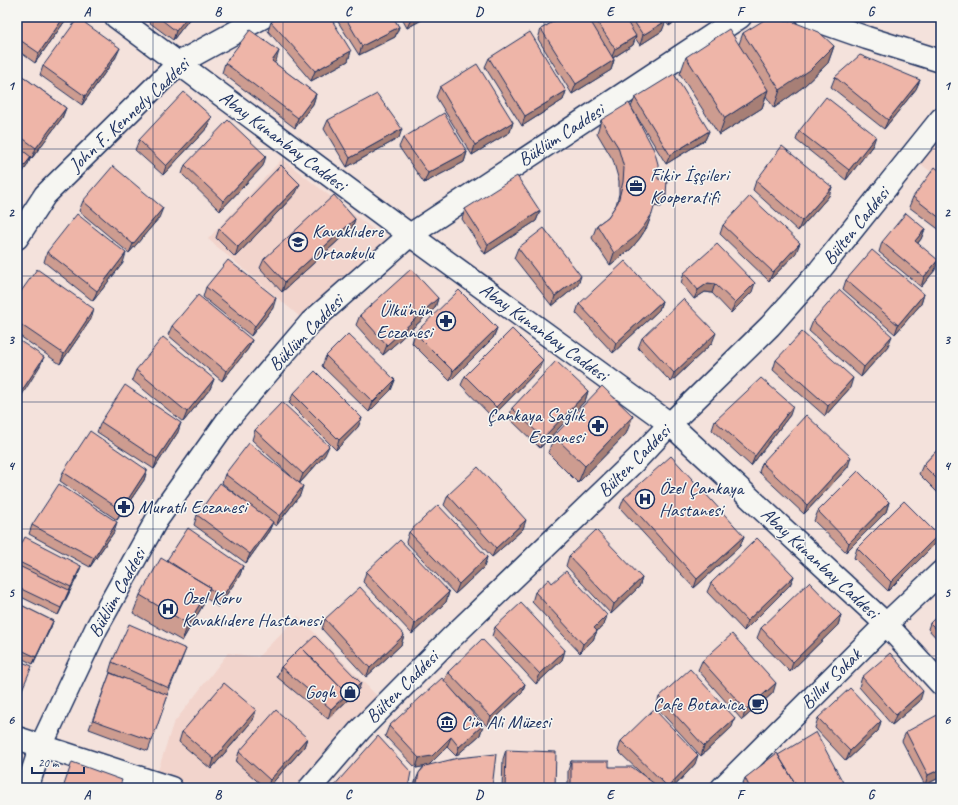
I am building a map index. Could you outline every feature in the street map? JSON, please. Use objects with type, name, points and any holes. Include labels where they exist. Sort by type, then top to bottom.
[{"type":"street","name":"Abay Kunanbay Caddesi","points":[[116,17],[410,235],[670,424],[886,624],[941,684]]},
{"type":"street","name":"John F. Kennedy Caddesi","points":[[17,238],[45,195],[179,63],[262,17]]},
{"type":"street","name":"Büklüm Caddesi","points":[[28,788],[41,746],[96,629],[156,521],[229,418],[311,322],[410,235],[740,17]]},
{"type":"street","points":[[807,17],[867,38],[941,61]]},
{"type":"street","name":"Bülten Caddesi","points":[[310,788],[360,730],[391,698],[638,458],[670,424],[770,326],[820,270],[941,119]]},
{"type":"street","name":"Billur Sokak","points":[[722,788],[886,624],[941,572]]},
{"type":"street","points":[[17,738],[171,788]]},
{"type":"shaded area","points":[[941,119],[941,179],[911,157]]},
{"type":"shaded area","name":"Kavaklıdere Ortaokulu","points":[[282,159],[383,237],[386,245],[306,322],[208,239]]},
{"type":"shaded area","points":[[298,616],[385,704],[310,788],[168,788],[154,783],[173,724],[228,653],[258,657]]},
{"type":"building","points":[[17,17],[64,17],[39,53],[17,38]]},
{"type":"building","points":[[158,17],[187,17],[176,31]]},
{"type":"building","points":[[279,17],[330,17],[351,51],[315,71],[271,22]]},
{"type":"building","points":[[345,17],[393,17],[399,27],[362,46]]},
{"type":"building","points":[[561,17],[588,17],[614,60],[576,84],[541,29]]},
{"type":"building","points":[[594,17],[624,17],[636,36],[615,49]]},
{"type":"building","points":[[631,17],[663,17],[666,21],[643,35]]},
{"type":"building","points":[[769,17],[791,21],[819,32],[834,46],[810,70],[780,90],[743,33]]},
{"type":"building","points":[[78,18],[120,48],[85,96],[43,66]]},
{"type":"building","points":[[729,29],[768,90],[725,118],[686,57]]},
{"type":"building","points":[[250,30],[279,51],[272,61],[316,94],[298,118],[225,63]]},
{"type":"building","points":[[530,32],[566,91],[525,116],[489,58]]},
{"type":"building","points":[[860,55],[920,80],[888,120],[835,77]]},
{"type":"building","points":[[477,64],[513,122],[475,145],[440,87]]},
{"type":"building","points":[[17,72],[66,108],[36,148],[17,134]]},
{"type":"building","points":[[674,74],[709,131],[670,155],[635,98]]},
{"type":"building","points":[[184,92],[212,117],[166,166],[139,140]]},
{"type":"building","points":[[377,94],[402,129],[350,158],[328,120]]},
{"type":"building","points":[[826,97],[876,136],[849,170],[799,131]]},
{"type":"building","name":"Fikir İşçileri Kooperatifi","points":[[629,103],[654,150],[658,164],[658,179],[667,180],[666,195],[658,194],[652,214],[644,226],[635,237],[614,253],[597,225],[608,217],[618,202],[623,182],[624,168],[618,147],[601,120]]},
{"type":"building","points":[[444,113],[467,152],[428,173],[403,138]]},
{"type":"building","points":[[228,120],[266,156],[223,201],[185,165]]},
{"type":"building","points":[[17,146],[31,157],[17,175]]},
{"type":"building","points":[[782,146],[832,187],[802,221],[756,181]]},
{"type":"building","points":[[281,165],[300,184],[238,247],[219,229]]},
{"type":"building","points":[[113,166],[163,208],[133,244],[83,201]]},
{"type":"building","points":[[935,167],[941,172],[941,219],[913,197]]},
{"type":"building","points":[[517,176],[540,211],[488,245],[465,209]]},
{"type":"building","points":[[334,195],[355,219],[285,282],[264,259]]},
{"type":"building","points":[[750,196],[800,243],[773,272],[723,225]]},
{"type":"building","points":[[906,213],[925,229],[915,241],[938,260],[924,277],[882,242]]},
{"type":"building","points":[[77,214],[126,253],[97,291],[47,252]]},
{"type":"building","points":[[544,228],[581,276],[555,296],[518,248]]},
{"type":"building","points":[[717,244],[755,283],[735,303],[715,284],[708,283],[698,290],[684,273]]},
{"type":"building","points":[[872,250],[924,294],[898,325],[846,280]]},
{"type":"building","points":[[228,260],[276,298],[255,326],[206,287]]},
{"type":"building","points":[[625,261],[662,301],[616,343],[579,304]]},
{"type":"building","points":[[37,269],[94,309],[64,354],[17,322],[17,297]]},
{"type":"building","points":[[411,269],[438,298],[387,345],[360,315]]},
{"type":"building","points":[[459,290],[497,328],[453,371],[415,333]]},
{"type":"building","points":[[840,290],[892,336],[864,367],[813,321]]},
{"type":"building","points":[[198,295],[252,340],[226,371],[172,326]]},
{"type":"building","points":[[683,299],[716,333],[674,373],[642,338]]},
{"type":"building","points":[[512,329],[543,360],[496,407],[465,376]]},
{"type":"building","points":[[802,332],[853,378],[828,406],[776,360]]},
{"type":"building","points":[[348,334],[395,380],[373,402],[326,356]]},
{"type":"building","points":[[163,337],[214,379],[187,412],[136,370]]},
{"type":"building","points":[[17,339],[44,357],[17,398]]},
{"type":"building","points":[[556,361],[588,391],[543,438],[512,408]]},
{"type":"building","points":[[315,371],[362,418],[339,440],[293,394]]},
{"type":"building","points":[[761,378],[793,406],[755,456],[715,421]]},
{"type":"building","points":[[125,385],[181,423],[157,459],[101,422]]},
{"type":"building","points":[[602,386],[633,416],[585,466],[554,436]]},
{"type":"building","points":[[282,402],[329,446],[303,474],[255,430]]},
{"type":"building","points":[[17,411],[22,414],[17,422]]},
{"type":"building","points":[[806,415],[851,457],[807,505],[762,463]]},
{"type":"building","points":[[90,431],[147,470],[121,510],[63,472]]},
{"type":"building","points":[[249,443],[303,486],[280,516],[225,474]]},
{"type":"building","points":[[941,446],[941,483],[923,465]]},
{"type":"building","points":[[671,456],[744,536],[697,579],[624,498]]},
{"type":"building","points":[[478,467],[526,520],[496,548],[448,495]]},
{"type":"building","points":[[858,471],[889,502],[849,543],[818,511]]},
{"type":"building","points":[[220,483],[273,522],[250,554],[197,515]]},
{"type":"building","points":[[59,484],[117,522],[94,558],[32,525]]},
{"type":"building","points":[[904,501],[938,535],[891,582],[857,548]]},
{"type":"building","points":[[438,505],[487,557],[459,584],[409,532]]},
{"type":"building","points":[[188,528],[243,566],[222,597],[209,588],[210,587],[167,560]]},
{"type":"building","points":[[596,530],[642,578],[614,604],[569,556]]},
{"type":"building","points":[[25,537],[81,566],[71,587],[17,561],[17,553]]},
{"type":"building","points":[[757,538],[794,576],[747,621],[711,583]]},
{"type":"building","points":[[400,540],[449,592],[415,624],[366,572]]},
{"type":"building","points":[[161,558],[210,587],[188,624],[140,595]]},
{"type":"building","points":[[19,566],[69,590],[61,608],[17,587],[17,569]]},
{"type":"building","points":[[566,571],[607,615],[594,628],[597,631],[583,644],[535,592],[549,579],[552,583]]},
{"type":"building","points":[[809,582],[841,615],[793,662],[761,628]]},
{"type":"building","points":[[360,587],[404,635],[370,668],[325,619]]},
{"type":"building","points":[[17,603],[53,621],[36,657],[17,648]]},
{"type":"building","points":[[521,603],[565,650],[540,674],[495,627]]},
{"type":"building","points":[[941,612],[941,634],[930,623]]},
{"type":"building","points":[[129,624],[186,649],[169,688],[112,662]]},
{"type":"building","points":[[732,634],[776,683],[746,710],[702,661]]},
{"type":"building","points":[[315,636],[361,683],[346,697],[347,694],[302,648]]},
{"type":"building","points":[[482,639],[525,684],[491,717],[448,672]]},
{"type":"building","points":[[301,647],[347,694],[331,709],[281,667]]},
{"type":"building","points":[[890,653],[923,691],[896,715],[862,677]]},
{"type":"building","points":[[17,660],[32,666],[18,699],[17,699]]},
{"type":"building","points":[[690,669],[735,718],[704,746],[659,697]]},
{"type":"building","points":[[110,673],[168,695],[152,741],[93,720]]},
{"type":"building","points":[[442,678],[483,725],[459,747],[451,737],[432,756],[419,758],[389,726]]},
{"type":"building","points":[[224,683],[256,710],[214,759],[182,732]]},
{"type":"building","points":[[850,688],[881,721],[850,751],[818,718]]},
{"type":"building","points":[[654,709],[698,755],[668,787],[621,741]]},
{"type":"building","points":[[276,710],[307,738],[270,780],[239,752]]},
{"type":"building","points":[[941,713],[941,769],[928,775],[906,732]]},
{"type":"building","points":[[816,732],[846,788],[798,788],[778,755]]},
{"type":"building","points":[[378,736],[411,772],[408,788],[332,788]]},
{"type":"building","points":[[506,750],[556,752],[555,788],[505,788]]},
{"type":"building","points":[[777,753],[798,788],[750,788],[745,778]]},
{"type":"building","points":[[496,754],[492,788],[416,788],[419,773],[425,766],[458,758]]},
{"type":"building","points":[[571,761],[609,761],[609,767],[632,767],[656,785],[656,788],[571,788]]},
{"type":"building","points":[[72,762],[122,780],[119,788],[63,788]]},
{"type":"place","name":"Fikir İşçileri Kooperatifi","points":[[636,186]]},
{"type":"place","name":"Kavaklıdere Ortaokulu","points":[[298,242]]},
{"type":"place","name":"Ülkü'nün Eczanesi","points":[[446,321]]},
{"type":"place","name":"Çankaya Sağlık Eczanesi","points":[[598,426]]},
{"type":"place","name":"Özel Çankaya Hastanesi","points":[[645,499]]},
{"type":"place","name":"Muratlı Eczanesi","points":[[124,507]]},
{"type":"place","name":"Özel Koru Kavaklıdere Hastanesi","points":[[168,609]]},
{"type":"place","name":"Gogh","points":[[350,692]]},
{"type":"place","name":"Cafe Botanica","points":[[758,704]]},
{"type":"place","name":"Cin Ali Müzesi","points":[[447,722]]}]
